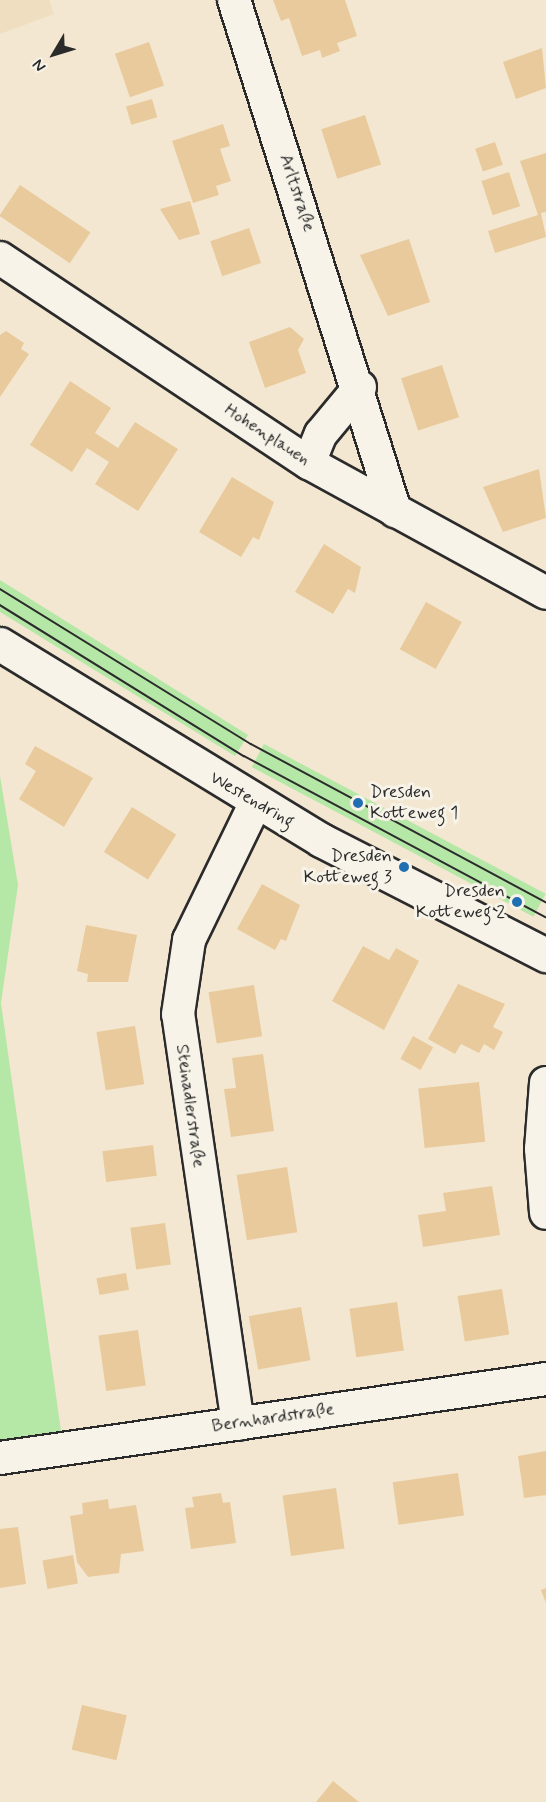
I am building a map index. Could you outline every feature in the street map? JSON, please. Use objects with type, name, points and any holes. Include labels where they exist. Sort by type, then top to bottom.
[{"type":"street","name":"Arltstraße","points":[[234,0],[360,387],[395,511]]},
{"type":"street","name":"Hohenplauen","points":[[0,258],[309,463],[546,593]]},
{"type":"street","points":[[309,463],[321,434],[360,387]]},
{"type":"street","name":"Westendring","points":[[0,644],[256,802],[546,955]]},
{"type":"street","name":"Steinadlerstraße","points":[[237,1424],[178,1014],[189,940],[256,802]]},
{"type":"street","points":[[546,1083],[541,1149],[546,1213]]},
{"type":"street","name":"Bernhardstraße","points":[[0,1458],[546,1379]]},
{"type":"shaded area","points":[[0,0],[49,0],[54,14],[0,34]]},
{"type":"green space","points":[[0,580],[248,735],[235,756],[0,612]]},
{"type":"green space","points":[[264,744],[546,894],[533,917],[252,767]]},
{"type":"green space","points":[[0,776],[18,885],[1,1003],[61,1431],[0,1441]]},
{"type":"building","points":[[273,0],[345,0],[357,36],[337,43],[340,51],[322,58],[320,50],[302,56],[289,18],[281,21]]},
{"type":"building","points":[[149,42],[164,85],[130,97],[115,54]]},
{"type":"building","points":[[542,48],[546,88],[516,99],[503,62]]},
{"type":"building","points":[[152,99],[157,117],[131,125],[126,106]]},
{"type":"building","points":[[365,115],[381,164],[337,179],[321,129]]},
{"type":"building","points":[[223,124],[230,146],[220,149],[231,181],[216,186],[219,195],[193,203],[172,141]]},
{"type":"building","points":[[495,142],[503,165],[483,172],[475,149]]},
{"type":"building","points":[[546,153],[546,212],[541,213],[546,237],[495,253],[488,231],[538,215],[520,161]]},
{"type":"building","points":[[509,172],[520,206],[493,215],[481,181]]},
{"type":"building","points":[[20,185],[90,233],[70,263],[0,216]]},
{"type":"building","points":[[190,201],[200,234],[179,240],[160,209]]},
{"type":"building","points":[[249,228],[261,263],[222,276],[210,241]]},
{"type":"building","points":[[409,239],[430,302],[388,316],[360,255]]},
{"type":"building","points":[[290,327],[304,339],[298,350],[306,373],[265,388],[249,342]]},
{"type":"building","points":[[6,331],[24,343],[21,349],[29,354],[0,397],[0,335]]},
{"type":"building","points":[[442,365],[459,417],[418,431],[401,378]]},
{"type":"building","points":[[70,381],[111,408],[95,433],[118,448],[135,422],[178,449],[138,511],[95,484],[109,462],[87,448],[72,472],[30,445]]},
{"type":"building","points":[[539,469],[546,518],[503,532],[483,487]]},
{"type":"building","points":[[232,477],[274,502],[259,540],[253,537],[241,557],[199,532]]},
{"type":"building","points":[[324,544],[361,567],[355,593],[348,589],[333,614],[295,592]]},
{"type":"building","points":[[426,602],[462,622],[436,669],[400,649]]},
{"type":"building","points":[[35,746],[93,778],[64,827],[19,799],[36,771],[25,764]]},
{"type":"building","points":[[132,807],[176,835],[148,880],[104,852]]},
{"type":"building","points":[[262,884],[300,905],[286,941],[281,939],[275,950],[237,929]]},
{"type":"building","points":[[86,925],[137,935],[128,982],[87,982],[88,974],[77,971]]},
{"type":"building","points":[[363,946],[389,960],[396,948],[419,961],[384,1030],[332,1001]]},
{"type":"building","points":[[458,984],[505,1004],[493,1027],[503,1032],[494,1050],[484,1044],[479,1053],[461,1044],[455,1054],[428,1039]]},
{"type":"building","points":[[254,985],[262,1036],[217,1044],[209,992]]},
{"type":"building","points":[[135,1026],[144,1084],[106,1090],[96,1032]]},
{"type":"building","points":[[413,1036],[433,1047],[421,1070],[400,1059]]},
{"type":"building","points":[[263,1054],[274,1131],[231,1137],[224,1089],[236,1088],[232,1058]]},
{"type":"building","points":[[479,1082],[485,1142],[425,1148],[418,1088]]},
{"type":"building","points":[[153,1145],[157,1176],[106,1182],[102,1151]]},
{"type":"building","points":[[287,1167],[297,1232],[247,1240],[237,1175]]},
{"type":"building","points":[[492,1186],[500,1235],[423,1247],[418,1215],[446,1211],[443,1193]]},
{"type":"building","points":[[165,1223],[171,1265],[136,1269],[130,1228]]},
{"type":"building","points":[[126,1273],[129,1290],[99,1295],[96,1278]]},
{"type":"building","points":[[502,1289],[509,1334],[465,1341],[458,1296]]},
{"type":"building","points":[[397,1302],[404,1351],[356,1357],[349,1309]]},
{"type":"building","points":[[301,1307],[310,1360],[258,1369],[249,1316]]},
{"type":"building","points":[[138,1330],[146,1385],[106,1391],[98,1336]]},
{"type":"building","points":[[546,1451],[546,1495],[524,1498],[518,1456]]},
{"type":"building","points":[[458,1473],[464,1516],[399,1525],[393,1482]]},
{"type":"building","points":[[336,1488],[344,1548],[291,1556],[283,1496]]},
{"type":"building","points":[[221,1493],[223,1503],[230,1502],[236,1543],[191,1549],[185,1508],[194,1507],[192,1497]]},
{"type":"building","points":[[108,1499],[109,1509],[136,1505],[144,1551],[121,1554],[119,1573],[88,1577],[77,1562],[70,1516],[83,1514],[82,1503]]},
{"type":"building","points":[[18,1527],[26,1584],[0,1588],[0,1529]]},
{"type":"building","points":[[73,1555],[78,1584],[48,1589],[42,1560]]},
{"type":"building","points":[[546,1588],[546,1603],[541,1590]]},
{"type":"building","points":[[82,1705],[127,1715],[116,1760],[72,1750]]},
{"type":"building","points":[[333,1781],[359,1802],[316,1802]]},
{"type":"tram line","points":[[0,589],[251,744],[546,902]]},
{"type":"tram line","points":[[0,605],[244,756],[546,917]]},
{"type":"place","name":"Dresden Kotteweg 1","points":[[358,803]]},
{"type":"place","name":"Dresden Kotteweg 3","points":[[404,867]]},
{"type":"place","name":"Dresden Kotteweg 2","points":[[517,902]]}]
